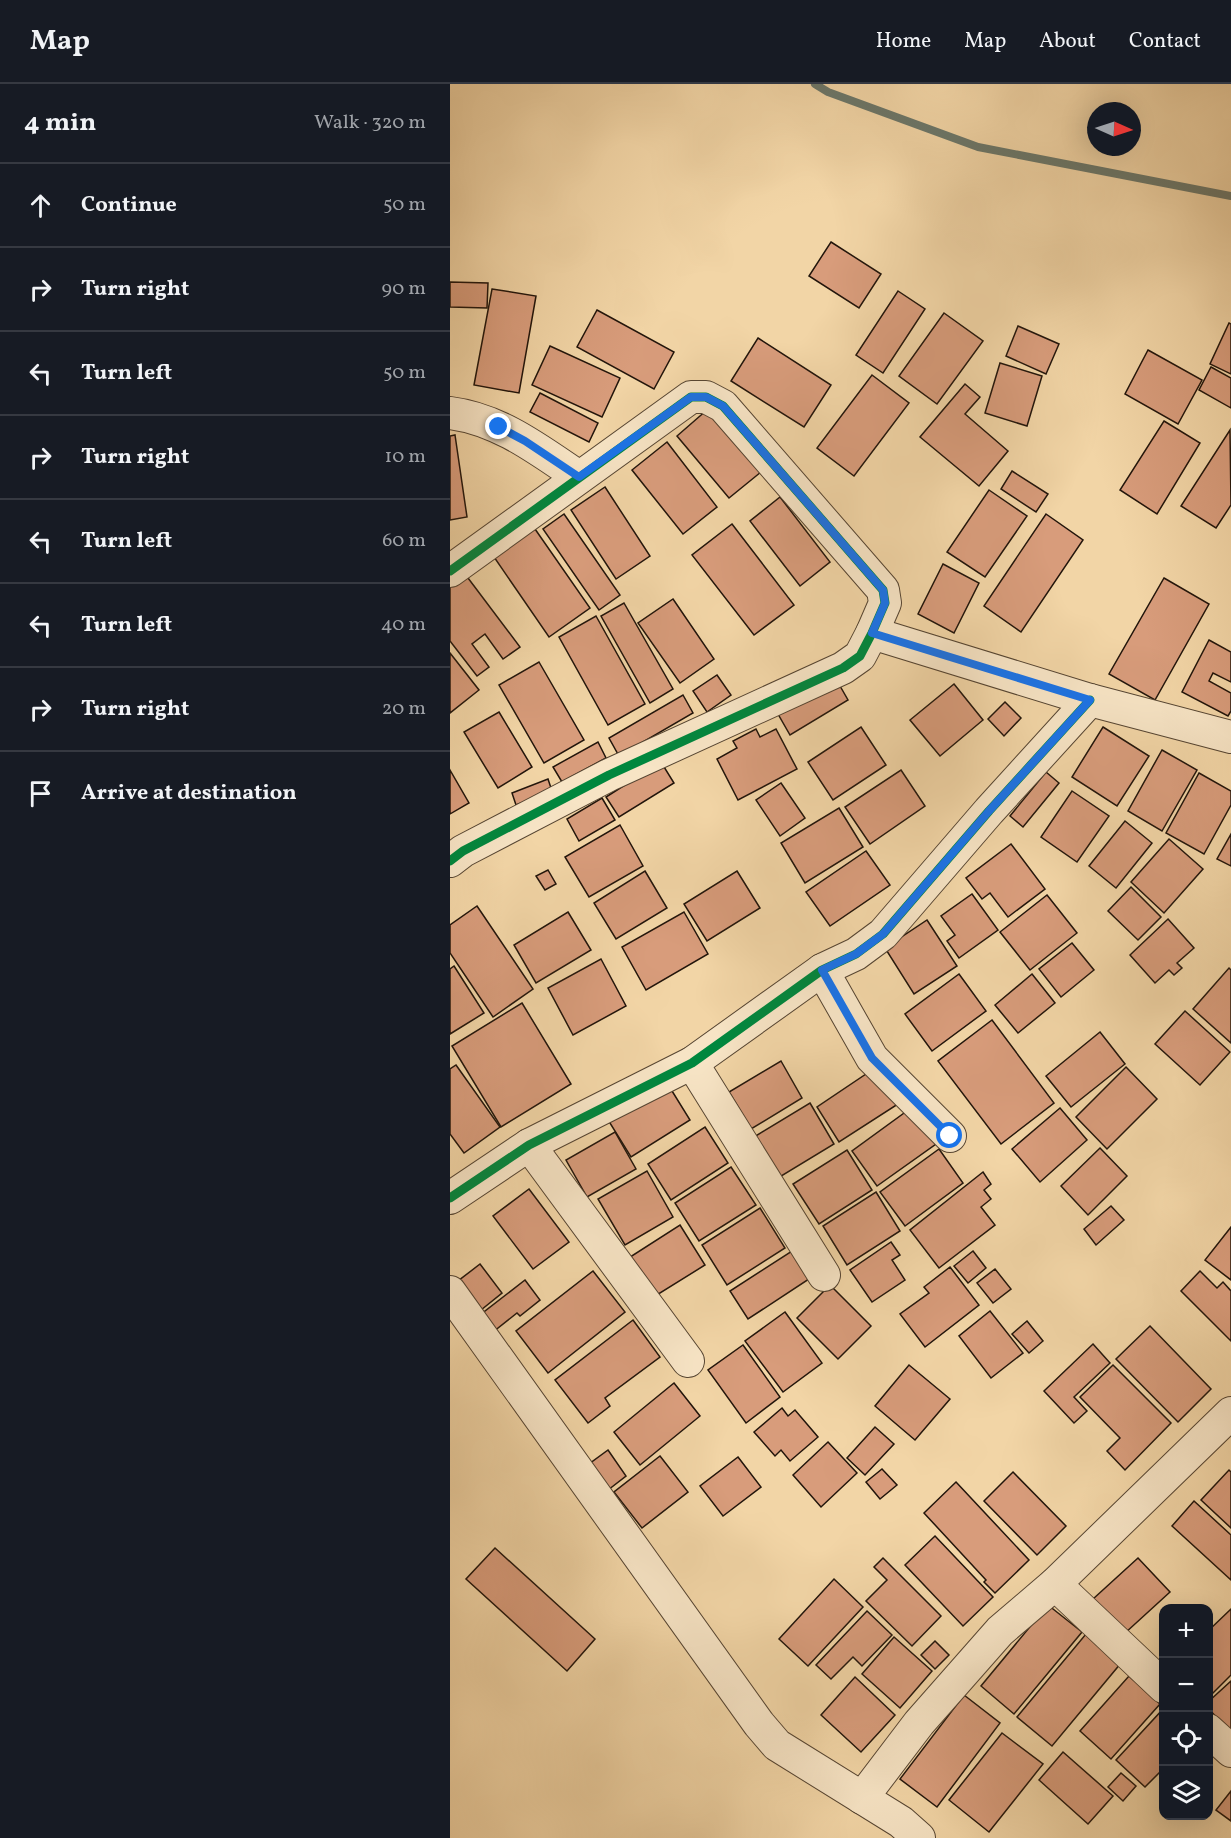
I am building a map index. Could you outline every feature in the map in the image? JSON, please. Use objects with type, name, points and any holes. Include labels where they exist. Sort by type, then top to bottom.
[{"type":"street","points":[[450,571],[691,397],[706,397],[723,406],[883,590],[885,603],[860,656],[843,668],[609,776],[463,851],[450,861]]},
{"type":"street","points":[[450,413],[499,427],[525,441],[579,477]]},
{"type":"street","points":[[872,633],[1090,700],[1231,737]]},
{"type":"street","points":[[450,1198],[529,1146],[692,1063],[822,970],[856,954],[883,934],[989,811],[1090,700]]},
{"type":"street","points":[[822,970],[872,1058],[950,1136]]},
{"type":"street","points":[[692,1063],[824,1275]]},
{"type":"street","points":[[529,1146],[688,1361]]},
{"type":"street","points":[[450,1292],[759,1724],[777,1745],[901,1822],[920,1838]]},
{"type":"street","points":[[862,1798],[919,1724],[1000,1631],[1055,1584],[1231,1413]]},
{"type":"street","points":[[1055,1584],[1159,1682]]},
{"type":"street","points":[[1213,1734],[1231,1751]]},
{"type":"building","points":[[831,242],[881,274],[859,308],[809,276]]},
{"type":"building","points":[[450,282],[488,283],[487,308],[450,307]]},
{"type":"building","points":[[492,289],[536,296],[519,393],[474,385]]},
{"type":"building","points":[[898,291],[925,309],[883,373],[856,355]]},
{"type":"building","points":[[597,310],[674,352],[654,389],[577,347]]},
{"type":"building","points":[[944,313],[983,341],[937,404],[899,376]]},
{"type":"building","points":[[1229,323],[1231,324],[1231,374],[1210,364]]},
{"type":"building","points":[[1018,326],[1059,344],[1046,374],[1006,356]]},
{"type":"building","points":[[758,338],[831,385],[804,427],[731,381]]},
{"type":"building","points":[[550,346],[620,378],[602,417],[532,385]]},
{"type":"building","points":[[1148,350],[1202,380],[1178,424],[1125,394]]},
{"type":"building","points":[[1000,363],[1042,376],[1027,426],[985,413]]},
{"type":"building","points":[[1211,367],[1231,378],[1231,408],[1199,390]]},
{"type":"building","points":[[872,375],[909,403],[854,476],[817,448]]},
{"type":"building","points":[[965,384],[980,397],[965,414],[1008,451],[979,486],[920,437]]},
{"type":"building","points":[[540,393],[598,423],[589,442],[530,412]]},
{"type":"building","points":[[708,409],[761,472],[729,498],[677,436]]},
{"type":"building","points":[[1164,421],[1200,443],[1157,514],[1120,490]]},
{"type":"building","points":[[1230,430],[1231,505],[1216,528],[1181,506]]},
{"type":"building","points":[[455,435],[467,517],[450,520],[450,436]]},
{"type":"building","points":[[667,442],[717,507],[683,534],[632,470]]},
{"type":"building","points":[[1012,471],[1048,494],[1036,512],[1001,489]]},
{"type":"building","points":[[605,487],[650,556],[616,579],[571,510]]},
{"type":"building","points":[[989,490],[1027,516],[985,577],[947,552]]},
{"type":"building","points":[[780,497],[830,562],[800,586],[750,521]]},
{"type":"building","points":[[564,514],[620,595],[599,610],[543,529]]},
{"type":"building","points":[[1046,514],[1083,540],[1021,632],[984,606]]},
{"type":"building","points":[[732,524],[794,605],[754,635],[692,555]]},
{"type":"building","points":[[535,529],[590,608],[549,637],[494,557]]},
{"type":"building","points":[[943,564],[979,583],[954,633],[918,614]]},
{"type":"building","points":[[465,574],[520,647],[503,659],[485,634],[472,644],[489,667],[477,676],[450,641],[450,586]]},
{"type":"building","points":[[1164,578],[1209,604],[1155,700],[1109,674]]},
{"type":"building","points":[[673,599],[714,659],[680,683],[638,623]]},
{"type":"building","points":[[624,603],[673,689],[650,703],[601,616]]},
{"type":"building","points":[[596,616],[645,704],[608,725],[559,637]]},
{"type":"building","points":[[1209,640],[1231,652],[1231,682],[1213,673],[1209,681],[1231,693],[1231,711],[1228,716],[1182,692]]},
{"type":"building","points":[[450,653],[479,690],[450,713]]},
{"type":"building","points":[[539,662],[584,740],[544,763],[499,685]]},
{"type":"building","points":[[717,675],[731,695],[707,712],[693,691]]},
{"type":"building","points":[[836,679],[848,700],[790,735],[778,714]]},
{"type":"building","points":[[954,684],[983,720],[940,756],[910,720]]},
{"type":"building","points":[[683,695],[693,713],[619,756],[609,738]]},
{"type":"building","points":[[1005,702],[1021,718],[1004,736],[988,719]]},
{"type":"building","points":[[499,712],[532,767],[498,788],[464,732]]},
{"type":"building","points":[[861,727],[886,765],[833,800],[808,762]]},
{"type":"building","points":[[1103,727],[1149,756],[1117,806],[1072,777]]},
{"type":"building","points":[[756,729],[760,737],[776,729],[797,769],[738,800],[717,759],[737,748],[733,741]]},
{"type":"building","points":[[598,742],[606,758],[562,782],[553,767]]},
{"type":"building","points":[[1162,750],[1197,770],[1162,831],[1128,811]]},
{"type":"building","points":[[661,762],[674,783],[619,817],[606,797]]},
{"type":"building","points":[[450,770],[469,803],[450,814]]},
{"type":"building","points":[[901,770],[925,806],[870,844],[845,807]]},
{"type":"building","points":[[1046,772],[1059,783],[1023,827],[1010,816]]},
{"type":"building","points":[[1199,773],[1231,791],[1231,805],[1204,854],[1166,833]]},
{"type":"building","points":[[548,779],[552,791],[516,805],[512,793]]},
{"type":"building","points":[[781,783],[805,818],[780,836],[756,800]]},
{"type":"building","points":[[1072,791],[1109,816],[1077,862],[1041,837]]},
{"type":"building","points":[[602,798],[615,820],[579,841],[567,819]]},
{"type":"building","points":[[839,808],[863,847],[805,883],[781,843]]},
{"type":"building","points":[[1125,821],[1152,843],[1116,888],[1089,866]]},
{"type":"building","points":[[620,825],[643,866],[589,897],[565,857]]},
{"type":"building","points":[[1231,834],[1231,866],[1217,859]]},
{"type":"building","points":[[1169,839],[1203,869],[1164,913],[1131,882]]},
{"type":"building","points":[[1011,844],[1045,889],[1008,917],[990,893],[982,899],[966,878]]},
{"type":"building","points":[[866,851],[890,885],[830,926],[806,892]]},
{"type":"building","points":[[548,870],[556,884],[545,890],[536,876]]},
{"type":"building","points":[[645,871],[667,908],[616,939],[594,903]]},
{"type":"building","points":[[737,871],[760,908],[707,941],[684,904]]},
{"type":"building","points":[[1131,887],[1161,917],[1138,940],[1108,911]]},
{"type":"building","points":[[972,894],[998,930],[959,958],[947,941],[955,935],[941,916]]},
{"type":"building","points":[[1047,895],[1077,933],[1030,970],[1000,932]]},
{"type":"building","points":[[477,906],[533,989],[493,1017],[450,953],[450,925]]},
{"type":"building","points":[[568,912],[591,950],[536,983],[514,945]]},
{"type":"building","points":[[684,912],[708,954],[646,990],[622,947]]},
{"type":"building","points":[[1168,919],[1194,948],[1177,963],[1182,968],[1174,975],[1169,970],[1155,983],[1130,955]]},
{"type":"building","points":[[927,920],[957,966],[914,994],[885,948]]},
{"type":"building","points":[[1072,943],[1094,970],[1061,997],[1039,969]]},
{"type":"building","points":[[601,959],[626,1006],[573,1035],[548,988]]},
{"type":"building","points":[[454,966],[484,1013],[450,1034],[450,969]]},
{"type":"building","points":[[1229,968],[1231,970],[1231,1043],[1193,1009]]},
{"type":"building","points":[[959,974],[986,1011],[932,1051],[905,1014]]},
{"type":"building","points":[[1032,974],[1055,1003],[1018,1033],[995,1005]]},
{"type":"building","points":[[522,1003],[571,1084],[501,1127],[452,1046]]},
{"type":"building","points":[[1185,1011],[1230,1052],[1200,1085],[1155,1044]]},
{"type":"building","points":[[992,1020],[1054,1103],[1001,1144],[938,1061]]},
{"type":"building","points":[[1100,1032],[1125,1064],[1071,1107],[1046,1076]]},
{"type":"building","points":[[781,1061],[802,1098],[751,1129],[729,1092]]},
{"type":"building","points":[[456,1065],[500,1127],[464,1153],[450,1134],[450,1069]]},
{"type":"building","points":[[1126,1067],[1157,1099],[1107,1149],[1076,1117]]},
{"type":"building","points":[[875,1068],[898,1104],[839,1142],[817,1107]]},
{"type":"building","points":[[664,1078],[690,1120],[631,1157],[605,1115]]},
{"type":"building","points":[[810,1103],[834,1144],[778,1178],[754,1137]]},
{"type":"building","points":[[911,1108],[936,1144],[877,1186],[852,1151]]},
{"type":"building","points":[[1060,1108],[1087,1140],[1040,1182],[1012,1149]]},
{"type":"building","points":[[705,1127],[728,1163],[671,1200],[648,1164]]},
{"type":"building","points":[[615,1132],[636,1169],[587,1197],[566,1160]]},
{"type":"building","points":[[1100,1148],[1127,1176],[1088,1215],[1061,1186]]},
{"type":"building","points":[[939,1149],[963,1183],[905,1226],[880,1192]]},
{"type":"building","points":[[847,1150],[872,1190],[819,1224],[793,1184]]},
{"type":"building","points":[[731,1167],[756,1205],[699,1241],[675,1203]]},
{"type":"building","points":[[647,1171],[673,1217],[625,1245],[598,1199]]},
{"type":"building","points":[[983,1172],[991,1184],[984,1190],[991,1199],[981,1207],[995,1225],[939,1268],[910,1230]]},
{"type":"building","points":[[529,1189],[569,1242],[533,1269],[493,1216]]},
{"type":"building","points":[[876,1192],[900,1231],[847,1265],[823,1226]]},
{"type":"building","points":[[1111,1206],[1124,1220],[1096,1245],[1084,1229]]},
{"type":"building","points":[[760,1208],[785,1248],[727,1285],[702,1245]]},
{"type":"building","points":[[680,1225],[705,1265],[652,1298],[627,1259]]},
{"type":"building","points":[[1231,1227],[1231,1280],[1205,1260]]},
{"type":"building","points":[[891,1242],[900,1255],[892,1260],[905,1280],[872,1302],[850,1270]]},
{"type":"building","points":[[792,1251],[809,1279],[748,1319],[730,1291]]},
{"type":"building","points":[[973,1251],[986,1268],[968,1283],[954,1266]]},
{"type":"building","points":[[480,1264],[502,1293],[481,1310],[458,1281]]},
{"type":"building","points":[[950,1267],[979,1305],[925,1347],[900,1314],[929,1293],[924,1287]]},
{"type":"building","points":[[995,1269],[1011,1289],[993,1303],[977,1283]]},
{"type":"building","points":[[593,1271],[625,1312],[548,1373],[516,1331]]},
{"type":"building","points":[[1200,1271],[1217,1288],[1223,1282],[1231,1291],[1231,1341],[1181,1291]]},
{"type":"building","points":[[525,1280],[540,1300],[520,1316],[517,1313],[493,1332],[480,1315]]},
{"type":"building","points":[[830,1285],[871,1326],[838,1359],[797,1318]]},
{"type":"building","points":[[990,1311],[1023,1353],[991,1378],[959,1336]]},
{"type":"building","points":[[785,1312],[822,1363],[783,1392],[745,1341]]},
{"type":"building","points":[[633,1320],[660,1357],[605,1398],[610,1406],[588,1423],[555,1380]]},
{"type":"building","points":[[1027,1321],[1043,1341],[1029,1353],[1012,1334]]},
{"type":"building","points":[[1150,1326],[1211,1389],[1178,1422],[1116,1359]]},
{"type":"building","points":[[1093,1344],[1110,1363],[1074,1397],[1087,1411],[1074,1423],[1044,1391]]},
{"type":"building","points":[[743,1345],[780,1397],[746,1423],[708,1370]]},
{"type":"building","points":[[909,1365],[950,1399],[915,1440],[875,1406]]},
{"type":"building","points":[[1113,1365],[1171,1423],[1125,1470],[1107,1451],[1120,1438],[1080,1397]]},
{"type":"building","points":[[674,1383],[700,1416],[640,1465],[614,1432]]},
{"type":"building","points":[[782,1408],[788,1416],[795,1410],[818,1437],[790,1461],[781,1450],[775,1456],[754,1432]]},
{"type":"building","points":[[875,1427],[894,1444],[865,1475],[847,1458]]},
{"type":"building","points":[[828,1442],[857,1473],[821,1507],[793,1475]]},
{"type":"building","points":[[608,1450],[626,1476],[608,1490],[589,1464]]},
{"type":"building","points":[[660,1456],[688,1492],[642,1528],[614,1492]]},
{"type":"building","points":[[738,1457],[761,1487],[723,1516],[700,1486]]},
{"type":"building","points":[[882,1469],[897,1485],[880,1499],[866,1482]]},
{"type":"building","points":[[1229,1470],[1231,1472],[1231,1528],[1201,1500]]},
{"type":"building","points":[[1013,1472],[1066,1526],[1037,1555],[984,1501]]},
{"type":"building","points":[[956,1482],[1029,1560],[995,1593],[984,1582],[986,1580],[924,1513]]},
{"type":"building","points":[[1194,1501],[1231,1535],[1231,1580],[1172,1526]]},
{"type":"building","points":[[935,1536],[993,1597],[963,1626],[905,1565]]},
{"type":"building","points":[[495,1548],[595,1639],[567,1671],[466,1579]]},
{"type":"building","points":[[883,1558],[941,1616],[912,1646],[866,1601],[887,1580],[874,1567]]},
{"type":"building","points":[[1138,1558],[1170,1592],[1124,1634],[1093,1599]]},
{"type":"building","points":[[834,1579],[863,1607],[808,1666],[779,1639]]},
{"type":"building","points":[[1048,1605],[1082,1632],[1014,1714],[981,1686]]},
{"type":"building","points":[[1231,1609],[1231,1675],[1213,1693],[1213,1658],[1213,1626]]},
{"type":"building","points":[[867,1611],[892,1635],[862,1666],[853,1657],[831,1679],[816,1665]]},
{"type":"building","points":[[1086,1634],[1121,1663],[1052,1746],[1017,1717]]},
{"type":"building","points":[[894,1637],[932,1671],[900,1708],[862,1674]]},
{"type":"building","points":[[935,1641],[949,1655],[935,1669],[921,1655]]},
{"type":"building","points":[[1129,1676],[1159,1703],[1111,1759],[1080,1731]]},
{"type":"building","points":[[855,1677],[895,1715],[861,1752],[821,1715]]},
{"type":"building","points":[[1231,1681],[1231,1733],[1213,1713],[1213,1697]]},
{"type":"building","points":[[964,1695],[1000,1723],[937,1807],[900,1779]]},
{"type":"building","points":[[1159,1713],[1159,1773],[1145,1787],[1116,1760]]},
{"type":"building","points":[[1002,1733],[1043,1764],[989,1832],[949,1800]]},
{"type":"building","points":[[1063,1752],[1113,1796],[1088,1824],[1039,1780]]},
{"type":"building","points":[[1121,1773],[1136,1786],[1123,1801],[1108,1787]]},
{"type":"building","points":[[1231,1791],[1231,1821],[1216,1810]]},
{"type":"waterway","points":[[815,84],[828,92],[978,147],[1231,196]]},
{"type":"cycle path","points":[[450,571],[691,397],[706,397],[723,406],[883,590],[885,603],[860,656],[843,668],[609,775],[463,851],[450,861]]},
{"type":"cycle path","points":[[450,1198],[529,1145],[692,1063],[822,970],[856,954],[883,934],[989,811],[1090,700]]},
{"type":"route","points":[[499,427],[525,441],[579,477],[691,397],[706,397],[723,406],[883,590],[885,603],[872,633],[1090,700],[989,811],[883,934],[856,954],[822,970],[872,1058],[950,1136]]}]
